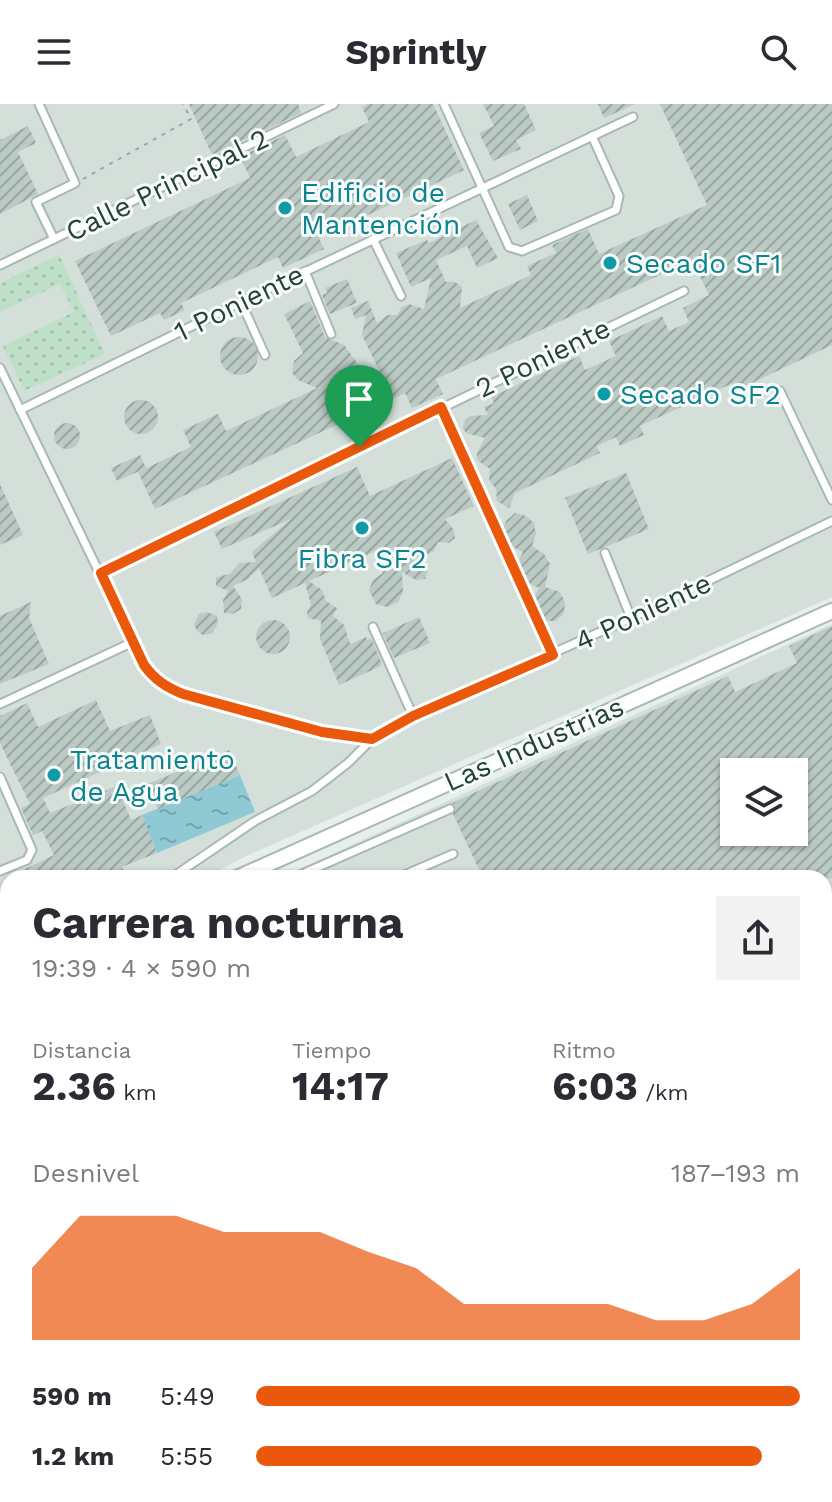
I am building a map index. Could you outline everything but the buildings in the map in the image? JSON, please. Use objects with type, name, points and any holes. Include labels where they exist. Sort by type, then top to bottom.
[{"type":"street","name":"Las Industrias","points":[[255,870],[832,611]]},
{"type":"lane","points":[[39,104],[75,183],[36,202],[54,239]]},
{"type":"lane","name":"Calle Principal 2","points":[[0,265],[334,104]]},
{"type":"lane","points":[[444,104],[509,247],[522,251],[616,210],[619,196],[592,136]]},
{"type":"lane","name":"1 Poniente","points":[[20,410],[305,271],[633,117]]},
{"type":"lane","points":[[373,239],[401,296]]},
{"type":"lane","points":[[305,271],[331,334]]},
{"type":"lane","name":"2 Poniente","points":[[101,573],[684,291]]},
{"type":"lane","points":[[241,302],[265,355]]},
{"type":"lane","points":[[0,368],[152,677],[166,687],[322,732],[372,739]]},
{"type":"lane","points":[[780,391],[832,500]]},
{"type":"lane","points":[[441,407],[553,655]]},
{"type":"lane","name":"4 Poniente","points":[[183,870],[247,826],[322,784],[372,739],[413,716],[553,655],[832,521]]},
{"type":"lane","points":[[605,553],[631,618]]},
{"type":"lane","points":[[373,627],[413,716]]},
{"type":"lane","points":[[0,704],[133,642]]},
{"type":"lane","points":[[0,777],[32,850],[27,860],[2,870]]},
{"type":"lane","points":[[311,870],[450,809]]},
{"type":"lane","points":[[416,870],[453,854]]},
{"type":"path","points":[[75,183],[191,119],[183,104]]},
{"type":"shaded area","points":[[0,104],[832,104],[832,597],[220,870],[0,870]]},
{"type":"shaded area","points":[[832,624],[832,870],[297,870]]},
{"type":"green space","points":[[59,255],[105,354],[24,391],[3,346],[74,312],[60,284],[0,312],[0,283]]},
{"type":"water","points":[[240,775],[255,812],[157,853],[142,815]]},
{"type":"place","name":"Edificio de Mantención","points":[[285,208]]},
{"type":"place","name":"Secado SF1","points":[[610,263]]},
{"type":"place","name":"Secado SF2","points":[[604,394]]},
{"type":"place","name":"Fibra SF2","points":[[362,528]]},
{"type":"place","name":"Tratamiento de Agua","points":[[54,775]]},
{"type":"route","points":[[441,407],[553,655],[413,716],[372,739],[322,732],[183,694],[152,677],[101,573],[359,447],[441,407]]}]
